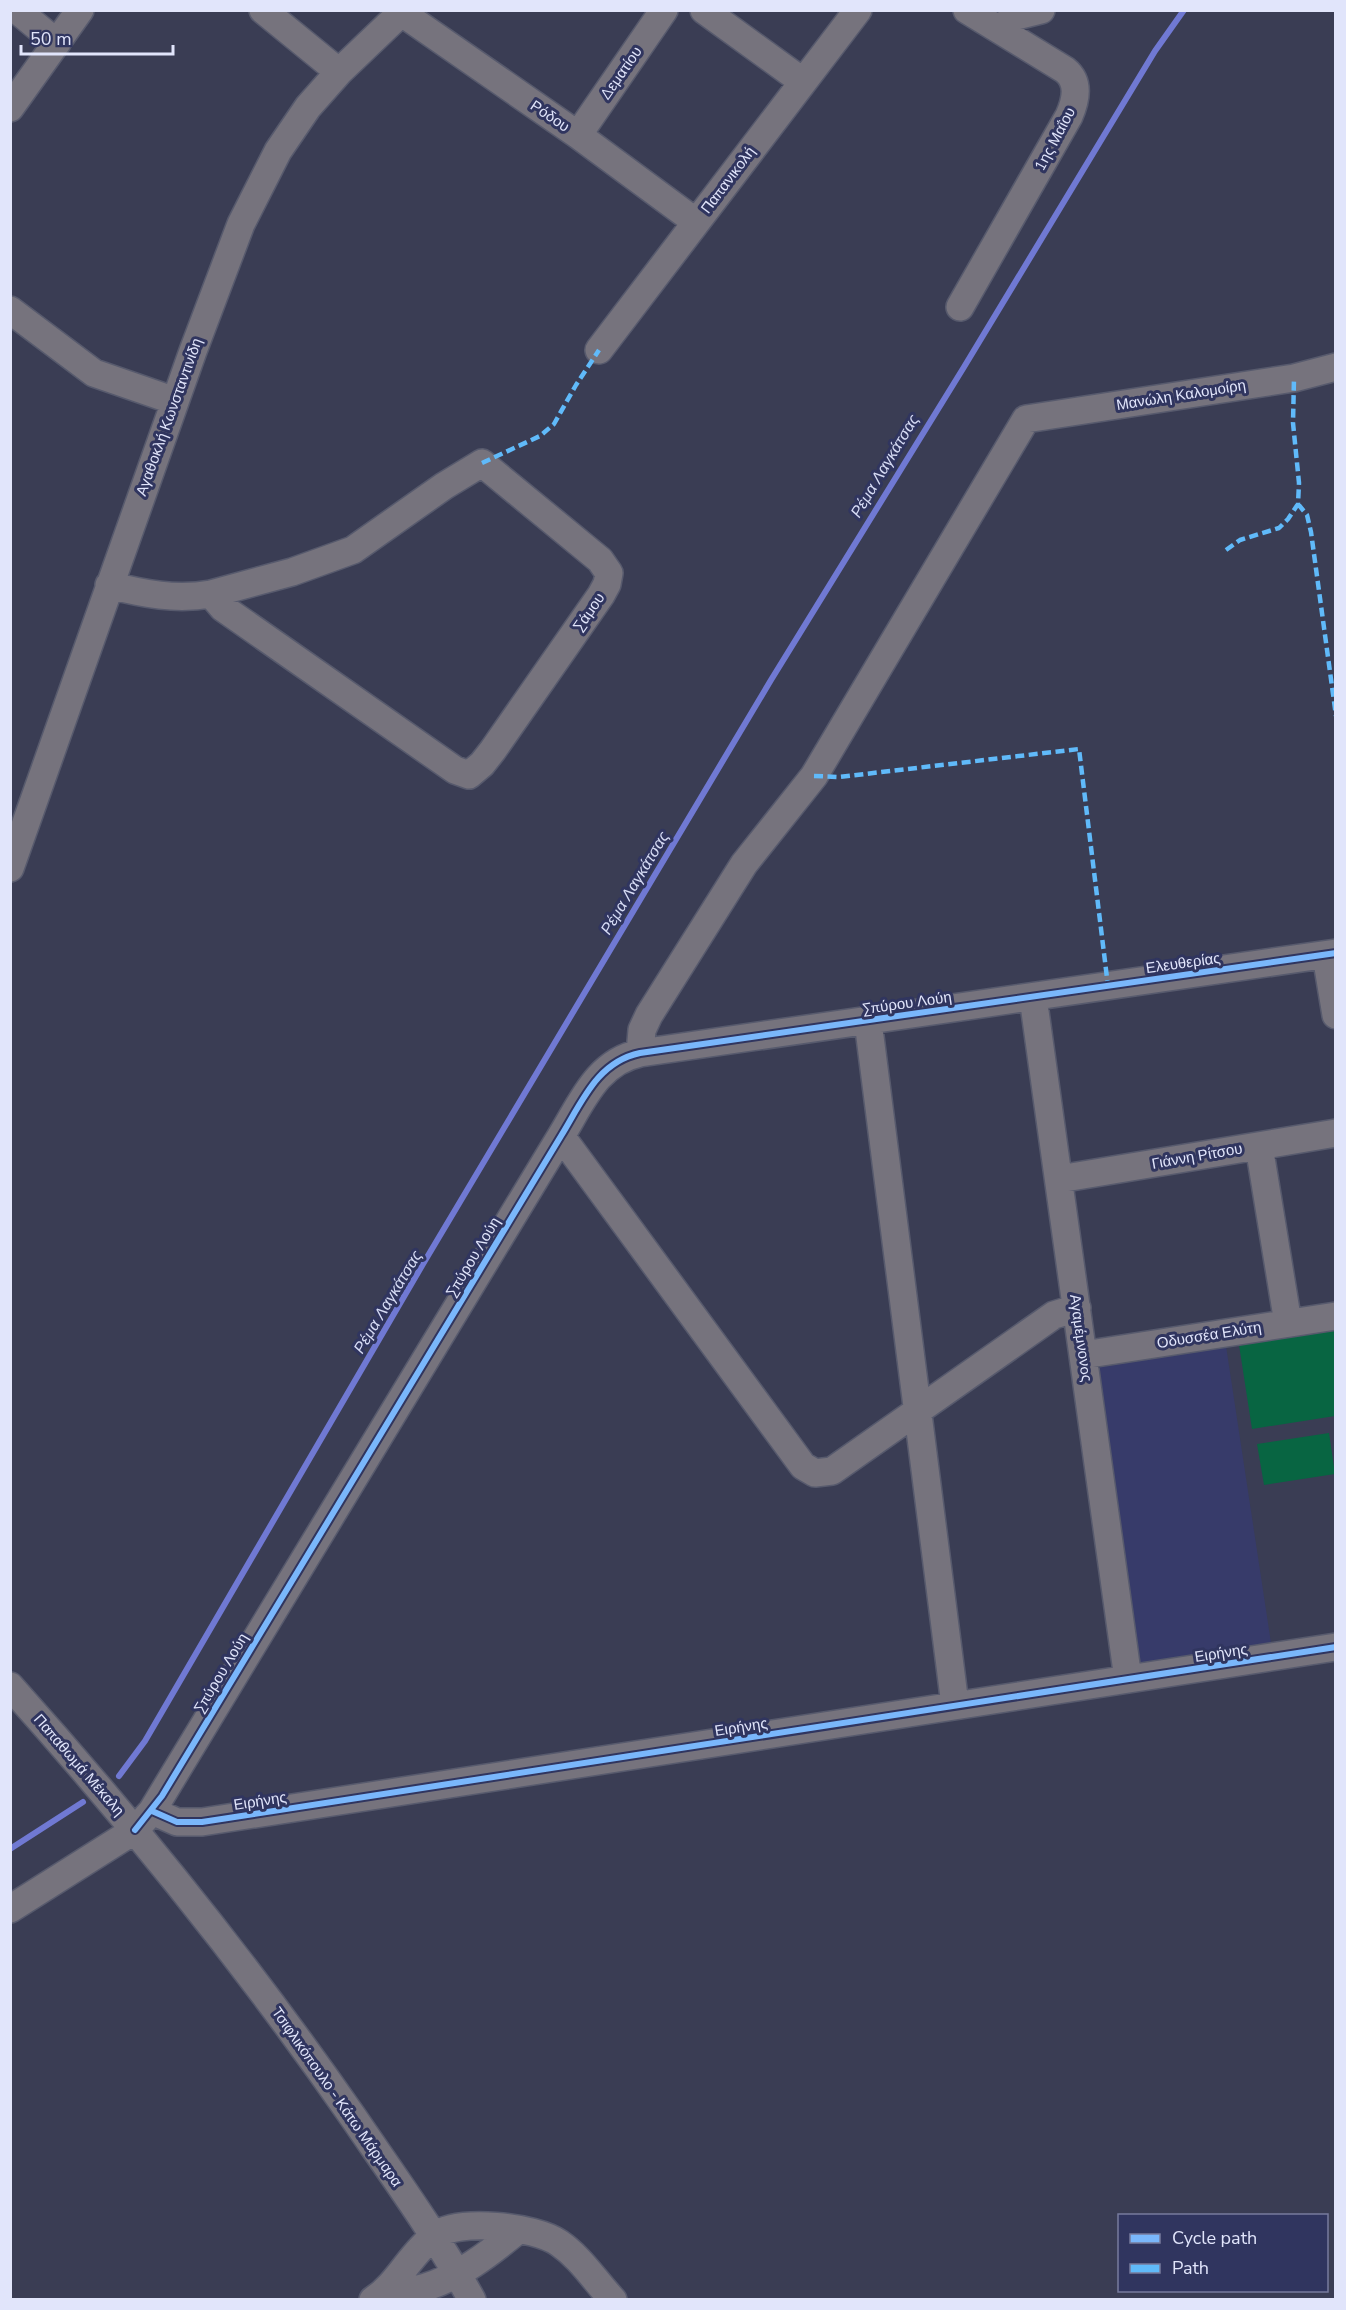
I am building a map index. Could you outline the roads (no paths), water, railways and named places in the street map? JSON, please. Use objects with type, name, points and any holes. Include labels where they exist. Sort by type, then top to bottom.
[{"type":"street","points":[[17,10],[57,43]]},
{"type":"street","points":[[10,108],[80,10]]},
{"type":"street","points":[[263,10],[339,72]]},
{"type":"street","name":"Δεματίου","points":[[578,135],[664,10]]},
{"type":"street","points":[[704,10],[802,81]]},
{"type":"street","name":"Παπανικολή","points":[[599,350],[858,10]]},
{"type":"street","name":"1ης Μαΐου","points":[[960,307],[1069,116],[1074,103],[1075,85],[1070,74],[967,10]]},
{"type":"street","points":[[1000,30],[1013,17],[1041,10]]},
{"type":"street","name":"Αγαθοκλή Κωνσταντινίδη","points":[[10,868],[175,401],[227,259],[253,198],[293,128],[320,92],[403,12]]},
{"type":"street","name":"Ρόδου","points":[[403,12],[578,135],[696,222]]},
{"type":"street","points":[[10,310],[94,373],[175,401]]},
{"type":"street","name":"Μανώλη Καλομοίρη","points":[[640,1053],[642,1030],[649,1015],[744,864],[814,776],[1026,419],[1294,378],[1335,367]]},
{"type":"street","name":"Σάμου","points":[[109,585],[165,597],[192,597],[212,594],[292,572],[353,550],[444,486],[482,463],[600,560],[609,573],[607,584],[601,595],[493,750],[469,775],[455,770],[223,608],[212,594]]},
{"type":"street","points":[[1331,954],[1335,1016]]},
{"type":"street","name":"Ελευθερίας","points":[[1033,997],[1331,954]]},
{"type":"street","name":"Σπύρου Λούη","points":[[143,1820],[561,1136],[602,1073],[621,1059],[640,1053],[1033,997]]},
{"type":"street","name":"Αγαμέμνονoς","points":[[1033,997],[1128,1679]]},
{"type":"street","points":[[868,1021],[955,1705]]},
{"type":"street","name":"Γιάννη Ρίτσου","points":[[1059,1179],[1335,1133]]},
{"type":"street","points":[[561,1136],[806,1469],[819,1474],[832,1470],[1054,1315],[1077,1308]]},
{"type":"street","points":[[1259,1146],[1288,1323]]},
{"type":"street","name":"Οδυσσέα Ελύτη","points":[[1083,1355],[1335,1316]]},
{"type":"street","name":"Ειρήνης","points":[[143,1820],[202,1822],[1335,1647]]},
{"type":"street","name":"Παπαθωμά Μέκαλη","points":[[10,1686],[143,1820],[192,1901]]},
{"type":"street","points":[[10,1910],[143,1820]]},
{"type":"street","name":"Τσιφλικόπουλο - Κάτω Μάρμαρα","points":[[192,1901],[243,1965],[319,2069],[434,2236],[472,2300]]},
{"type":"street","points":[[379,2296],[434,2236],[446,2230],[498,2227],[546,2236],[558,2242],[575,2256],[614,2300]]},
{"type":"street","points":[[379,2296],[423,2288],[457,2272],[500,2245],[518,2230]]},
{"type":"waterway","name":"Ρέμα Λαγκάτσας","points":[[119,1776],[145,1741],[423,1264],[771,680],[1155,51],[1184,10]]},
{"type":"waterway","name":"Ρέμα Λαγκάτσας","points":[[10,1849],[83,1802]]}]
